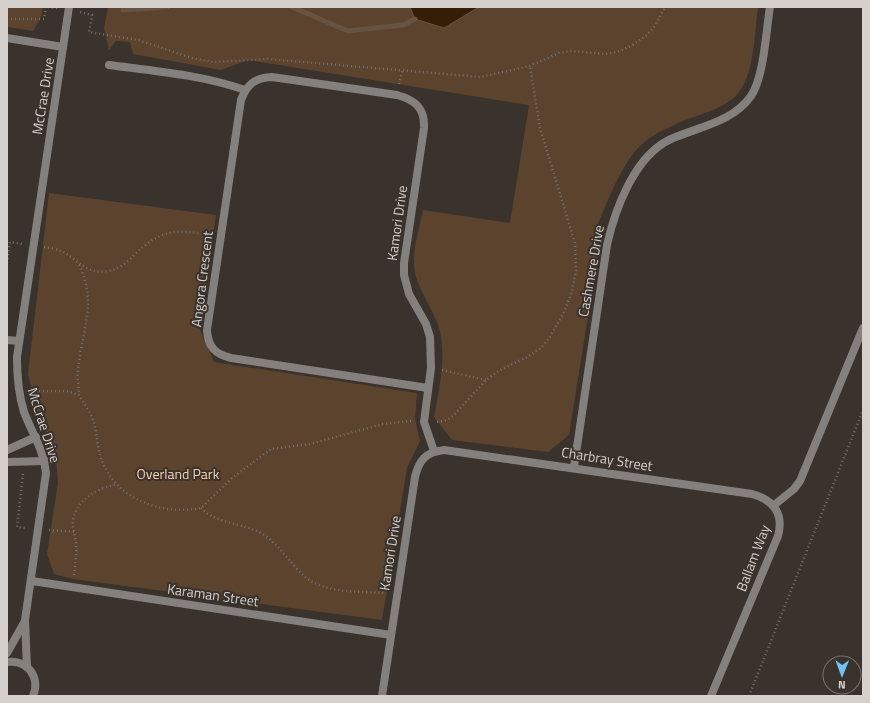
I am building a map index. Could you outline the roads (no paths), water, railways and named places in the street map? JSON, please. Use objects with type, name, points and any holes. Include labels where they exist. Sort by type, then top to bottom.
[{"type":"street","name":"Cashmere Drive","points":[[574,467],[607,245],[613,220],[632,178],[647,156],[670,139],[722,120],[744,105],[751,96],[760,72],[770,7]]},
{"type":"street","name":"McCrae Drive","points":[[27,666],[25,620],[44,493],[45,461],[18,392],[17,356],[69,8]]},
{"type":"street","points":[[7,38],[63,47]]},
{"type":"street","points":[[110,64],[224,82],[245,90]]},
{"type":"street","name":"Kamori Drive","points":[[245,90],[252,81],[262,77],[272,77],[397,95],[418,105],[424,120],[404,263],[404,275],[409,294],[426,324],[430,337],[431,368],[424,422],[434,451],[422,460],[415,477],[382,696]]},
{"type":"street","name":"Angora Crescent","points":[[245,90],[241,100],[207,330],[207,338],[214,350],[220,355],[231,358],[428,388]]},
{"type":"street","name":"Ballam Way","points":[[711,696],[778,536],[780,520],[779,514],[773,506],[794,489],[800,481],[863,328]]},
{"type":"street","points":[[7,340],[19,341]]},
{"type":"street","points":[[7,450],[36,436]]},
{"type":"street","name":"Charbray Street","points":[[434,451],[453,450],[752,494],[762,497],[773,506]]},
{"type":"street","points":[[7,462],[45,461]]},
{"type":"street","name":"Karaman Street","points":[[32,581],[391,635]]},
{"type":"street","name":"McCrae Drive","points":[[7,654],[25,620]]},
{"type":"street","points":[[7,662],[15,661],[27,666],[33,673],[36,681],[33,696]]},
{"type":"waterway","points":[[123,10],[168,7]]},
{"type":"waterway","points":[[292,7],[348,31],[403,25],[415,19]]},
{"type":"park label","name":"Overland Park","points":[[178,474]]}]
